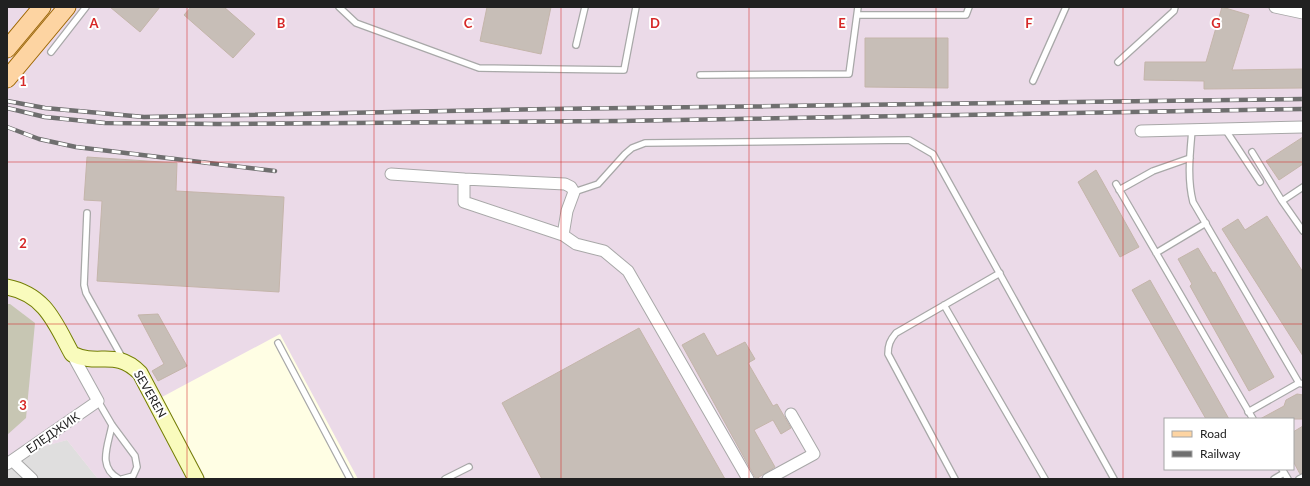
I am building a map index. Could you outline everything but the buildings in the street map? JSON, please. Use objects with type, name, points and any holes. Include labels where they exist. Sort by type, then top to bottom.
[{"type":"main road","points":[[7,49],[42,7]]},
{"type":"main road","points":[[7,79],[67,7]]},
{"type":"main road","points":[[7,287],[18,289],[38,299],[48,310],[72,354]]},
{"type":"main road","name":"SEVEREN","points":[[72,354],[89,360],[114,358],[132,365],[140,373],[196,479]]},
{"type":"street","points":[[1275,7],[1303,13]]},
{"type":"street","points":[[1141,131],[1303,126]]},
{"type":"street","points":[[391,174],[565,184],[571,187],[574,192],[567,211],[563,235]]},
{"type":"street","points":[[464,179],[464,202],[563,235],[576,244],[604,251],[628,271],[748,479]]},
{"type":"street","points":[[72,354],[98,401]]},
{"type":"street","name":"ЕЛЕДЖИК","points":[[10,463],[98,401]]},
{"type":"street","points":[[768,479],[814,454],[791,414]]},
{"type":"street","points":[[10,463],[32,479]]},
{"type":"lane","points":[[51,52],[86,7]]},
{"type":"lane","points":[[339,7],[356,23],[479,68],[624,70],[636,7]]},
{"type":"lane","points":[[576,46],[585,7]]},
{"type":"lane","points":[[700,75],[849,74],[858,7]]},
{"type":"lane","points":[[857,15],[966,15],[969,7]]},
{"type":"lane","points":[[1033,81],[1066,7]]},
{"type":"lane","points":[[1118,62],[1174,11],[1175,7]]},
{"type":"lane","points":[[1225,128],[1260,182]]},
{"type":"lane","points":[[1192,129],[1190,190],[1193,202],[1301,384],[1248,412]]},
{"type":"lane","points":[[574,192],[598,184],[625,154],[632,148],[645,143],[910,140],[933,154],[1114,479]]},
{"type":"lane","points":[[1252,152],[1282,201],[1303,231]]},
{"type":"lane","points":[[1119,190],[1153,171],[1190,158]]},
{"type":"lane","points":[[1116,184],[1251,418]]},
{"type":"lane","points":[[1282,201],[1303,187]]},
{"type":"lane","points":[[88,213],[84,285],[86,293],[124,361]]},
{"type":"lane","points":[[1156,253],[1206,223]]},
{"type":"lane","points":[[955,479],[891,359],[888,348],[890,340],[896,333],[1000,273]]},
{"type":"lane","points":[[944,305],[1045,479]]},
{"type":"lane","points":[[278,343],[350,479]]},
{"type":"lane","points":[[98,401],[112,425],[135,456],[137,467],[133,476],[120,479],[110,474],[104,462],[112,425]]},
{"type":"lane","points":[[445,479],[469,467]]},
{"type":"lane","points":[[1274,479],[1283,471],[1288,479]]},
{"type":"lane","points":[[1299,479],[1303,477]]},
{"type":"shaded area","points":[[7,7],[1303,7],[1303,479],[98,479],[67,440],[7,457]]},
{"type":"shaded area","points":[[7,304],[10,304],[35,323],[26,418],[7,435]]},
{"type":"shaded area","points":[[280,334],[358,479],[206,479],[162,397]]},
{"type":"shaded area","points":[[67,440],[98,479],[7,479],[7,457],[10,455]]},
{"type":"railway","points":[[7,101],[45,108],[144,117],[550,109],[1303,99]]},
{"type":"railway","points":[[7,108],[45,117],[105,123],[219,124],[619,121],[1303,109]]},
{"type":"railway","points":[[7,127],[39,139],[76,147],[275,171]]}]
